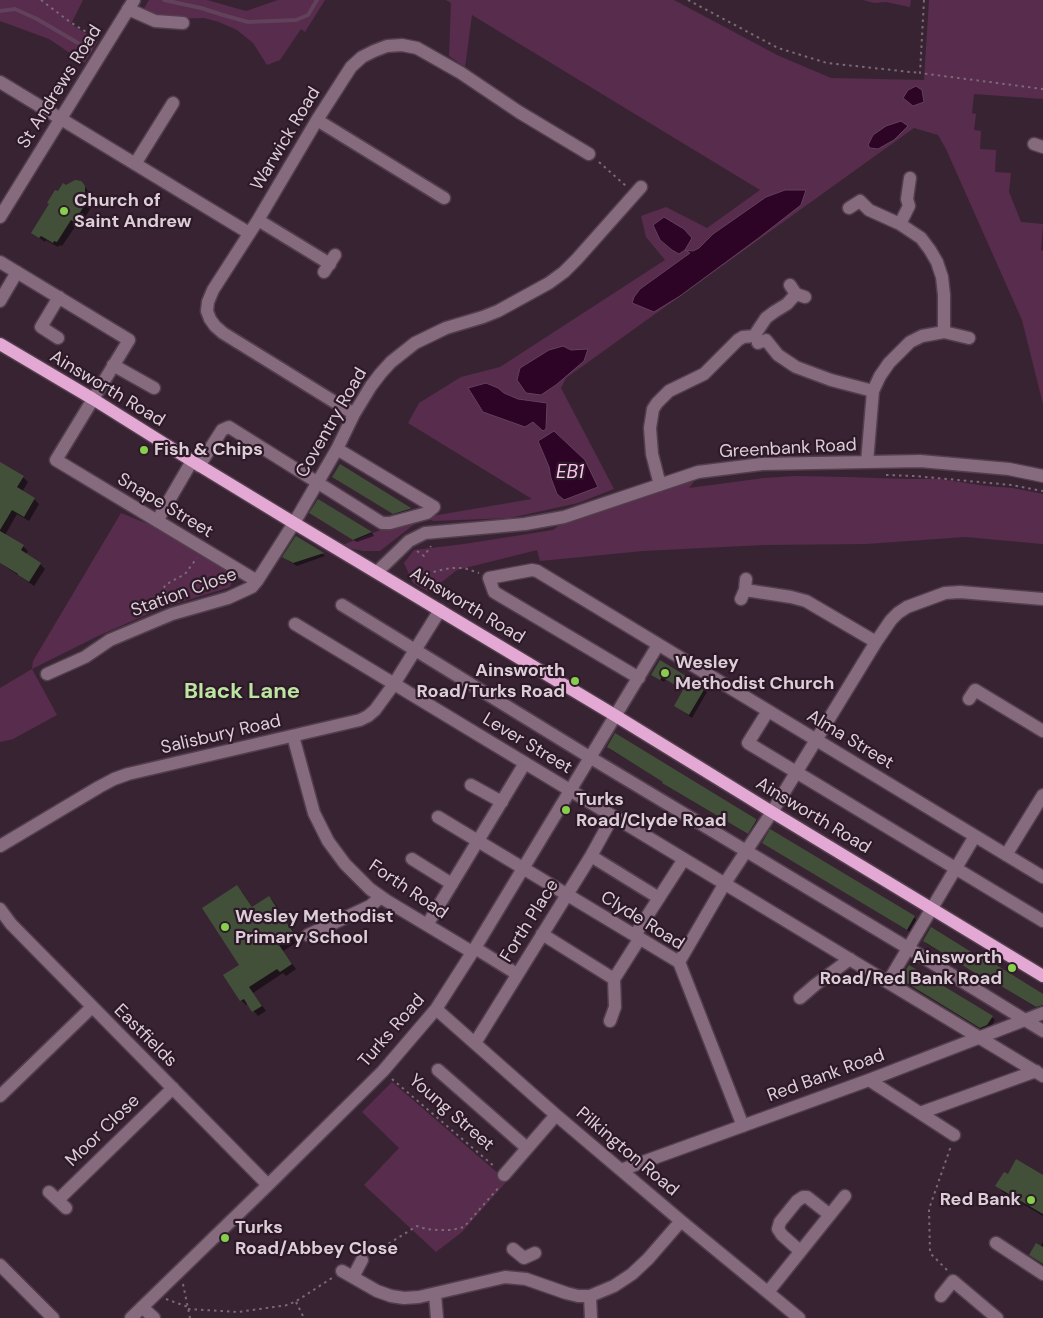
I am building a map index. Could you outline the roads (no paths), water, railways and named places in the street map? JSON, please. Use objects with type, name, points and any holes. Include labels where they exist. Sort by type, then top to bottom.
[{"type":"main road","name":"Ainsworth Road","points":[[0,344],[1043,976]]},
{"type":"street","points":[[131,4],[155,21],[183,22]]},
{"type":"street","name":"St Andrews Road","points":[[0,217],[131,4]]},
{"type":"street","name":"Warwick Road","points":[[354,414],[223,332],[210,319],[208,311],[208,302],[213,290],[351,67],[362,57],[387,46],[402,45],[417,48],[462,73],[519,112],[589,154]]},
{"type":"street","points":[[0,82],[249,233]]},
{"type":"street","points":[[135,164],[173,103]]},
{"type":"street","points":[[317,120],[444,198]]},
{"type":"street","points":[[900,224],[909,206],[906,199],[910,178]]},
{"type":"street","name":"Coventry Road","points":[[294,523],[337,449],[354,414],[381,372],[415,343],[446,328],[498,311],[549,283],[577,259],[635,194],[638,210]]},
{"type":"street","points":[[849,208],[860,201],[869,210],[900,224],[921,238],[937,262],[942,277],[944,332]]},
{"type":"street","points":[[258,220],[330,264]]},
{"type":"street","points":[[0,262],[129,340],[93,399]]},
{"type":"street","points":[[0,301],[17,272]]},
{"type":"street","points":[[758,343],[766,318],[787,304],[797,292]]},
{"type":"street","points":[[58,338],[41,327],[59,297]]},
{"type":"street","points":[[867,462],[874,390],[880,376],[889,363],[910,342],[922,336],[944,332],[970,338]]},
{"type":"street","points":[[660,485],[652,454],[650,428],[653,409],[669,391],[704,374],[743,337],[758,343],[766,340],[778,355],[796,367],[831,380],[874,390]]},
{"type":"street","points":[[114,365],[154,388]]},
{"type":"street","name":"Snape Street","points":[[93,399],[56,460],[257,581]]},
{"type":"street","points":[[157,521],[195,463],[222,430],[228,427],[382,523],[390,523],[426,513],[434,508],[337,449]]},
{"type":"street","name":"Greenbank Road","points":[[377,572],[409,541],[425,533],[516,525],[564,517],[698,472],[762,464],[920,461],[1010,469],[1043,476]]},
{"type":"street","name":"Station Close","points":[[47,674],[64,673],[110,640],[172,614],[228,598],[252,587],[294,523]]},
{"type":"street","name":"Alma Street","points":[[639,678],[494,592],[490,578],[532,570],[537,571],[1043,877]]},
{"type":"street","points":[[744,589],[806,601],[876,642]]},
{"type":"street","points":[[679,962],[725,883],[772,812],[876,642],[898,613],[907,607],[944,593],[960,592],[1043,599]]},
{"type":"street","points":[[342,605],[1043,1031]]},
{"type":"street","name":"Salisbury Road","points":[[0,846],[99,787],[128,774],[360,720],[368,716],[375,710],[394,684],[440,610]]},
{"type":"street","name":"Lever Street","points":[[295,624],[1039,1073]]},
{"type":"street","points":[[308,648],[315,637]]},
{"type":"street","name":"Turks Road","points":[[131,1318],[383,1071],[436,1009],[571,791],[658,645]]},
{"type":"street","points":[[969,699],[975,690],[1043,731]]},
{"type":"street","points":[[768,711],[748,743],[1043,921]]},
{"type":"street","name":"Forth Road","points":[[293,736],[314,813],[328,841],[352,873],[381,897],[427,926],[518,974]]},
{"type":"street","points":[[427,926],[525,763]]},
{"type":"street","points":[[471,785],[502,802]]},
{"type":"street","points":[[1006,855],[1043,795]]},
{"type":"street","name":"Forth Place","points":[[475,1043],[614,816]]},
{"type":"street","name":"Clyde Road","points":[[438,817],[679,962],[743,1126]]},
{"type":"street","points":[[888,982],[975,836]]},
{"type":"street","points":[[591,856],[659,898]]},
{"type":"street","points":[[412,859],[452,884]]},
{"type":"street","points":[[610,1021],[615,1007],[614,979],[659,898],[684,859]]},
{"type":"street","points":[[308,935],[370,906],[381,897]]},
{"type":"street","name":"Eastfields","points":[[0,909],[10,924],[268,1185]]},
{"type":"street","points":[[542,934],[614,979]]},
{"type":"street","points":[[800,998],[850,959]]},
{"type":"street","points":[[1,1094],[92,1007]]},
{"type":"street","name":"Pilkington Road","points":[[436,1009],[556,1115],[799,1318]]},
{"type":"street","name":"Red Bank Road","points":[[621,1170],[869,1080],[1043,1013]]},
{"type":"street","points":[[438,1070],[528,1148]]},
{"type":"street","points":[[920,1112],[1039,1073]]},
{"type":"street","points":[[869,1080],[954,1135]]},
{"type":"street","name":"Moor Close","points":[[58,1200],[173,1088]]},
{"type":"street","points":[[504,1175],[556,1115]]},
{"type":"street","points":[[768,1292],[845,1196]]},
{"type":"street","points":[[800,1251],[778,1229],[785,1215],[803,1197],[810,1199],[830,1215]]},
{"type":"street","points":[[362,1260],[347,1274],[377,1291],[391,1296],[404,1298],[419,1297],[505,1277],[519,1278],[578,1296],[590,1296],[614,1286],[632,1274],[648,1259],[681,1221]]},
{"type":"street","points":[[996,1243],[1043,1274]]},
{"type":"street","points":[[513,1250],[530,1256],[519,1278]]},
{"type":"street","points":[[0,1265],[52,1318]]},
{"type":"street","points":[[941,1296],[953,1281],[997,1318]]},
{"type":"street","points":[[435,1294],[437,1318]]},
{"type":"street","points":[[590,1296],[591,1318]]},
{"type":"street","points":[[142,1307],[154,1318]]},
{"type":"water","points":[[916,86],[922,90],[924,102],[913,106],[903,98],[908,90]]},
{"type":"water","points":[[901,121],[908,126],[894,140],[878,149],[870,148],[868,145],[873,135],[886,126]]},
{"type":"water","points":[[785,190],[806,190],[801,205],[680,296],[654,312],[632,303],[640,289],[690,253],[685,250],[693,251],[699,248],[713,234],[766,197]]},
{"type":"water","points":[[664,217],[684,229],[692,238],[685,250],[679,254],[672,250],[660,240],[653,225]]},
{"type":"water","points":[[563,346],[571,350],[588,349],[584,361],[541,395],[526,393],[517,380],[520,368],[549,350]]},
{"type":"water","points":[[486,383],[518,399],[547,403],[546,429],[543,431],[533,422],[525,427],[483,412],[468,388]]},
{"type":"water","name":"EB1","points":[[554,431],[585,460],[598,487],[564,500],[557,494],[549,467],[538,441]]},
{"type":"waterway","points":[[164,0],[201,8],[248,22],[296,20],[308,15],[317,0]]},
{"type":"waterway","points":[[0,11],[15,9],[37,19],[90,50]]},
{"type":"place","name":"Church of Saint Andrew","points":[[64,211]]},
{"type":"place","name":"Fish & Chips","points":[[144,450]]},
{"type":"place","name":"Wesley Methodist Church","points":[[665,673]]},
{"type":"place","name":"Ainsworth Road/Turks Road","points":[[575,681]]},
{"type":"place","name":"Turks Road/Clyde Road","points":[[566,810]]},
{"type":"place","name":"Wesley Methodist Primary School","points":[[225,927]]},
{"type":"place","name":"Ainsworth Road/Red Bank Road","points":[[1012,968]]},
{"type":"place","name":"Red Bank","points":[[1031,1200]]},
{"type":"place","name":"Turks Road/Abbey Close","points":[[225,1238]]},
{"type":"district","name":"Black Lane","points":[[242,692]]}]
